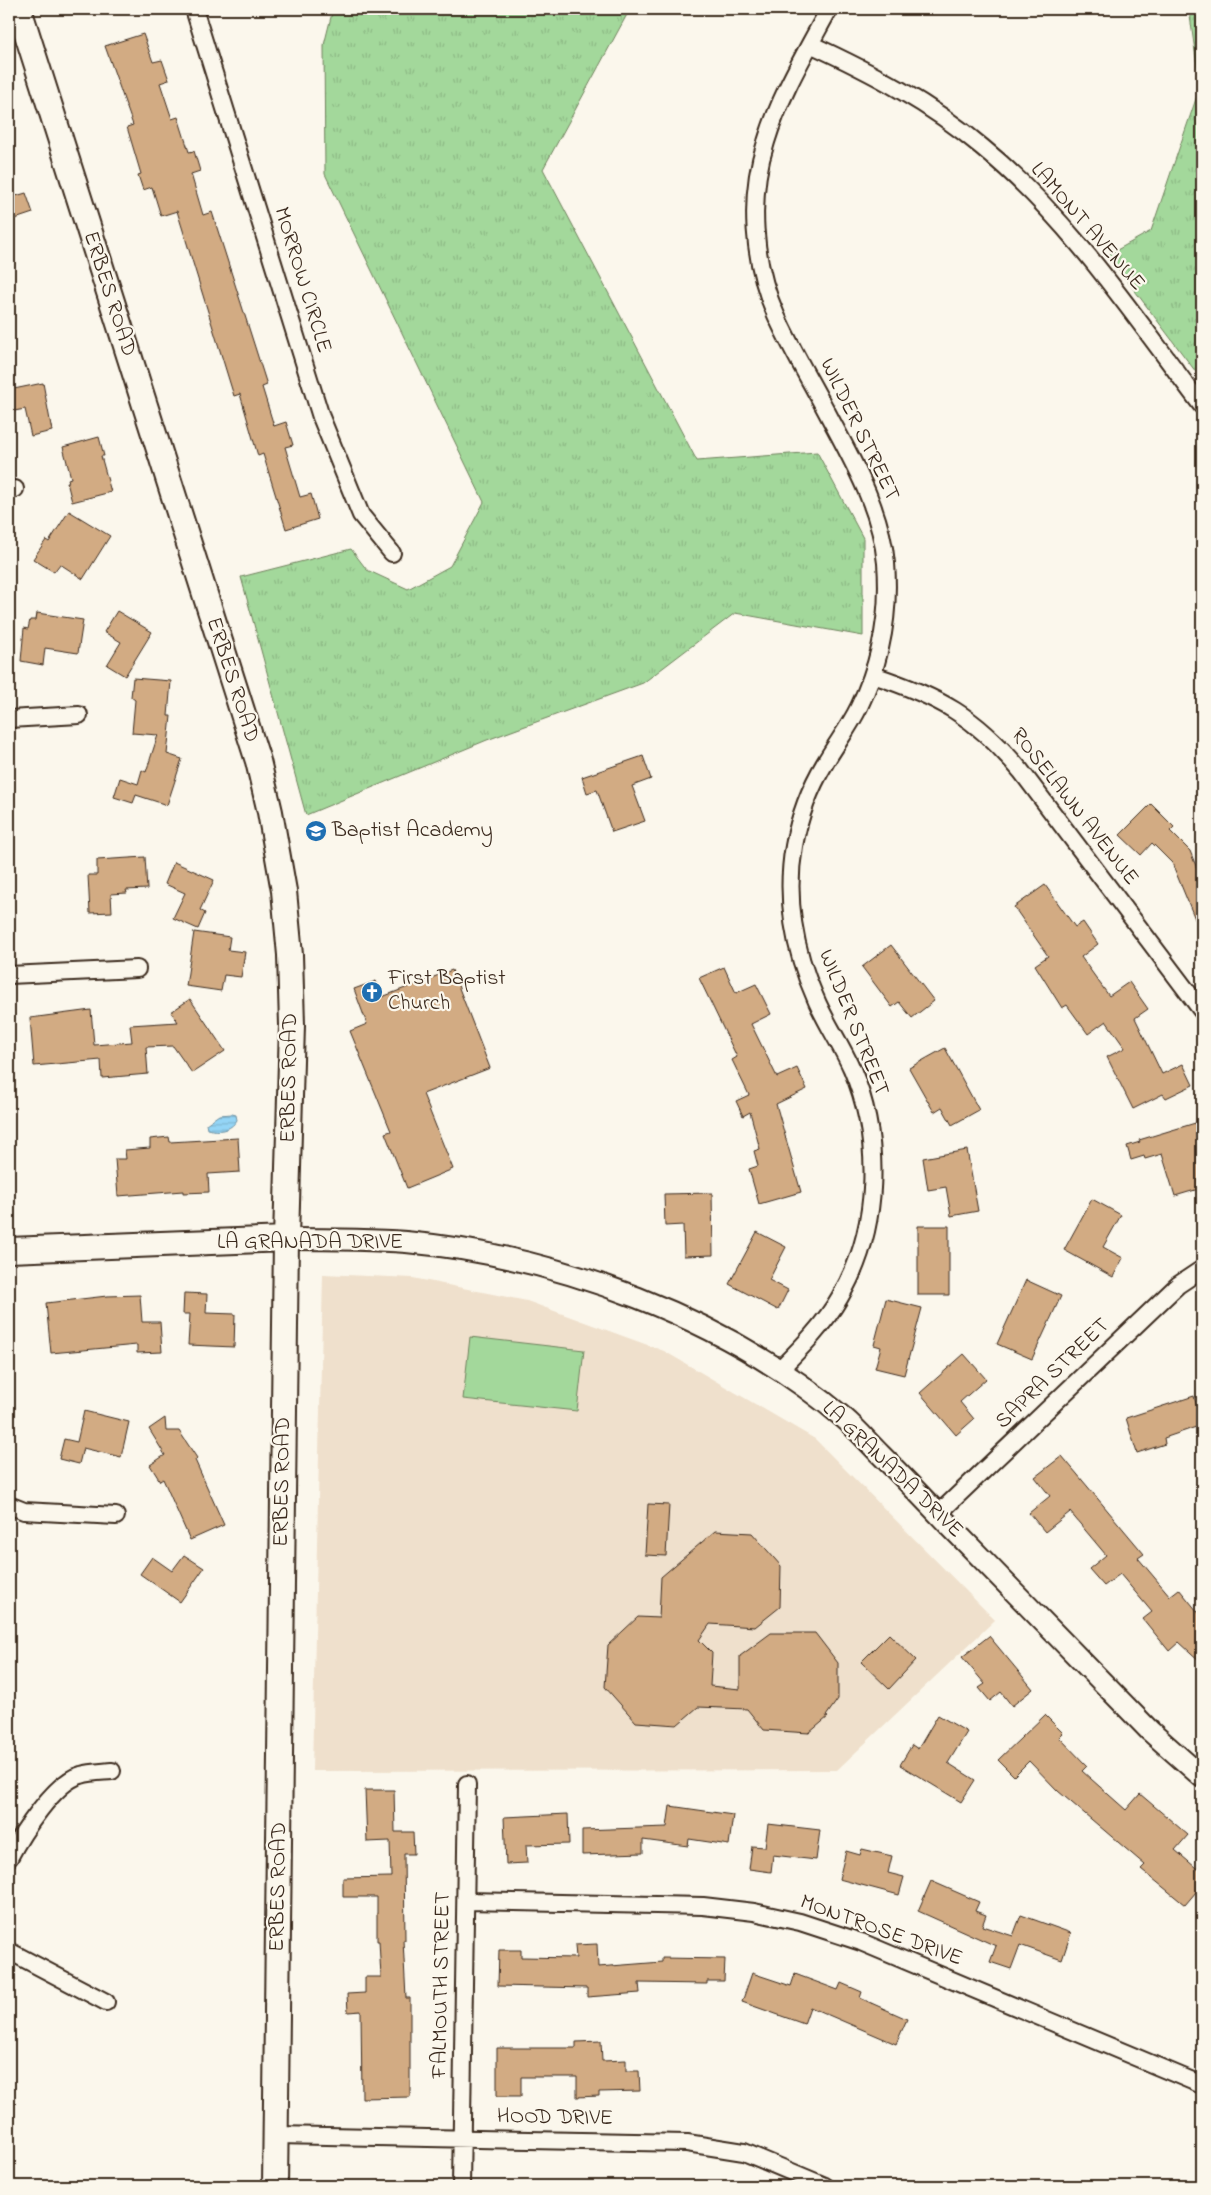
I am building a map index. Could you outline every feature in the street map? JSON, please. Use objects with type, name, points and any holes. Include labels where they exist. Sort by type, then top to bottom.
[{"type":"main road","name":"ERBES ROAD","points":[[19,9],[255,752],[270,812],[284,891],[290,954],[292,1025],[286,1239],[275,2186]]},
{"type":"main road","name":"LA GRANADA DRIVE","points":[[9,1250],[286,1239]]},
{"type":"street","name":"MORROW CIRCLE","points":[[194,9],[321,417],[360,515],[392,553]]},
{"type":"street","name":"WILDER STREET","points":[[779,1370],[813,1336],[841,1296],[860,1253],[871,1203],[872,1153],[865,1109],[852,1069],[816,1000],[804,972],[794,932],[790,890],[794,845],[808,797],[823,766],[858,709],[873,675],[884,632],[888,595],[886,560],[879,524],[862,479],[776,314],[762,271],[756,238],[756,193],[765,145],[778,107],[829,9]]},
{"type":"street","name":"LAMONT AVENUE","points":[[810,44],[869,72],[930,108],[982,146],[1036,195],[1088,255],[1202,406]]},
{"type":"street","name":"ROSELAWN AVENUE","points":[[873,675],[914,688],[945,703],[974,723],[1001,747],[1021,770],[1202,1011]]},
{"type":"street","points":[[9,719],[80,715]]},
{"type":"street","points":[[9,975],[137,969]]},
{"type":"street","name":"LA GRANADA DRIVE","points":[[286,1239],[351,1239],[407,1242],[477,1252],[542,1267],[600,1284],[662,1308],[722,1337],[779,1370],[846,1419],[1150,1731],[1202,1776]]},
{"type":"street","name":"SAPRA STREET","points":[[938,1514],[1178,1285],[1202,1269]]},
{"type":"street","points":[[9,1505],[24,1511],[116,1516]]},
{"type":"street","points":[[9,1858],[27,1826],[61,1788],[79,1775],[112,1771]]},
{"type":"street","name":"FALMOUTH STREET","points":[[461,2186],[467,1784]]},
{"type":"street","name":"MONTROSE DRIVE","points":[[466,1901],[702,1906],[754,1912],[800,1922],[861,1942],[1202,2085]]},
{"type":"street","points":[[9,1951],[106,2002]]},
{"type":"street","name":"HOOD DRIVE","points":[[276,2135],[687,2143],[744,2152],[826,2186]]},
{"type":"shaded area","points":[[323,1274],[413,1278],[527,1301],[664,1351],[815,1439],[995,1620],[837,1770],[312,1771]]},
{"type":"green space","points":[[333,9],[630,9],[543,169],[697,461],[817,452],[863,538],[863,636],[735,613],[643,683],[487,740],[306,815],[241,577],[351,549],[367,570],[408,589],[450,566],[484,502],[325,174],[324,45]]},
{"type":"green space","points":[[1189,9],[1202,9],[1202,380],[1108,255],[1151,231],[1200,87]]},
{"type":"green space","points":[[470,1337],[584,1350],[577,1411],[463,1399]]},
{"type":"water","points":[[219,1115],[236,1115],[237,1120],[228,1128],[220,1130],[207,1129],[206,1124]]},
{"type":"building","points":[[143,34],[153,62],[162,60],[169,80],[160,83],[172,119],[178,117],[189,152],[194,151],[200,171],[191,174],[203,215],[212,212],[267,385],[262,387],[274,426],[286,422],[293,445],[285,447],[300,497],[311,494],[318,519],[286,529],[263,454],[258,456],[240,394],[234,396],[177,211],[161,216],[152,187],[143,190],[138,175],[141,174],[127,127],[133,125],[105,46]]},
{"type":"building","points":[[26,193],[33,213],[9,221],[9,198]]},
{"type":"building","points":[[43,383],[52,431],[31,436],[25,409],[9,412],[9,390]]},
{"type":"building","points":[[99,437],[104,456],[101,456],[111,492],[72,502],[67,482],[71,478],[63,447]]},
{"type":"building","points":[[69,511],[110,536],[83,579],[60,564],[54,572],[33,559],[46,540],[49,542]]},
{"type":"building","points":[[117,611],[152,632],[125,676],[107,665],[121,642],[104,632]]},
{"type":"building","points":[[37,613],[83,620],[78,653],[45,648],[43,665],[21,661],[24,628],[28,629],[30,620],[36,620]]},
{"type":"building","points":[[133,678],[171,681],[168,716],[171,716],[167,754],[182,759],[167,805],[136,795],[133,803],[114,797],[120,778],[138,784],[142,770],[146,772],[158,735],[132,733],[135,700],[131,697]]},
{"type":"building","points":[[643,756],[651,779],[632,786],[645,821],[612,832],[597,790],[587,793],[582,777]]},
{"type":"building","points":[[1151,804],[1174,827],[1170,831],[1190,851],[1202,881],[1202,936],[1172,863],[1152,843],[1141,855],[1120,835]]},
{"type":"building","points":[[145,857],[147,889],[126,890],[127,893],[111,894],[112,912],[90,913],[88,875],[97,875],[97,860]]},
{"type":"building","points":[[174,862],[214,880],[200,910],[205,913],[198,929],[173,918],[185,893],[165,884]]},
{"type":"building","points":[[1045,885],[1075,927],[1083,922],[1098,944],[1081,957],[1109,996],[1129,982],[1148,1009],[1135,1018],[1162,1074],[1183,1064],[1193,1085],[1166,1098],[1163,1094],[1133,1109],[1107,1057],[1125,1048],[1106,1021],[1088,1034],[1067,1005],[1062,1008],[1035,965],[1048,956],[1014,907]]},
{"type":"building","points":[[194,932],[230,937],[228,950],[245,952],[241,977],[224,975],[221,991],[186,986]]},
{"type":"building","points":[[891,945],[934,1001],[912,1018],[899,1002],[892,1007],[862,967]]},
{"type":"building","points":[[724,967],[736,993],[756,984],[771,1014],[751,1024],[777,1077],[797,1068],[807,1089],[776,1104],[801,1192],[759,1204],[749,1169],[758,1166],[754,1151],[760,1149],[750,1112],[743,1116],[736,1101],[749,1095],[732,1060],[737,1057],[699,978]]},
{"type":"building","points":[[452,970],[490,1068],[423,1094],[453,1169],[407,1188],[385,1133],[391,1131],[350,1031],[367,1024],[354,989],[376,981],[382,997]]},
{"type":"building","points":[[190,999],[225,1051],[192,1073],[173,1046],[146,1047],[148,1074],[102,1078],[101,1060],[34,1066],[30,1018],[91,1010],[94,1045],[132,1042],[130,1025],[178,1022],[171,1012]]},
{"type":"building","points":[[945,1048],[979,1110],[952,1125],[942,1107],[934,1112],[909,1068]]},
{"type":"building","points":[[1202,1121],[1202,1188],[1175,1196],[1162,1154],[1145,1159],[1144,1156],[1131,1160],[1127,1146],[1140,1142],[1139,1140]]},
{"type":"building","points":[[169,1137],[170,1142],[238,1138],[240,1172],[208,1174],[209,1192],[183,1193],[183,1191],[118,1196],[115,1159],[126,1159],[125,1150],[150,1148],[150,1139]]},
{"type":"building","points":[[967,1150],[978,1211],[951,1216],[946,1187],[928,1190],[923,1158]]},
{"type":"building","points":[[712,1193],[713,1255],[684,1256],[683,1225],[665,1226],[664,1194]]},
{"type":"building","points":[[1092,1199],[1121,1215],[1103,1247],[1123,1258],[1113,1277],[1064,1250]]},
{"type":"building","points":[[918,1226],[949,1226],[949,1295],[918,1295]]},
{"type":"building","points":[[757,1232],[786,1247],[769,1280],[788,1290],[778,1310],[729,1284]]},
{"type":"building","points":[[1026,1280],[1061,1296],[1032,1359],[997,1344]]},
{"type":"building","points":[[184,1293],[207,1294],[206,1313],[235,1314],[234,1347],[188,1345],[190,1314],[183,1314]]},
{"type":"building","points":[[140,1295],[142,1322],[160,1322],[162,1352],[137,1353],[137,1345],[51,1353],[46,1303],[107,1296]]},
{"type":"building","points":[[886,1299],[922,1308],[904,1375],[875,1368],[881,1347],[874,1345]]},
{"type":"building","points":[[964,1354],[986,1379],[960,1402],[974,1419],[956,1435],[920,1393]]},
{"type":"building","points":[[1194,1396],[1202,1425],[1164,1438],[1165,1444],[1137,1453],[1126,1418]]},
{"type":"building","points":[[84,1411],[129,1422],[121,1457],[83,1448],[79,1464],[59,1459],[64,1439],[77,1442]]},
{"type":"building","points":[[165,1418],[166,1431],[179,1431],[197,1458],[195,1460],[224,1525],[190,1540],[163,1479],[160,1481],[150,1465],[165,1455],[149,1429]]},
{"type":"building","points":[[1062,1456],[1144,1554],[1138,1558],[1170,1596],[1179,1589],[1202,1617],[1202,1663],[1179,1642],[1169,1651],[1143,1619],[1152,1612],[1120,1574],[1104,1586],[1089,1569],[1106,1555],[1070,1512],[1045,1532],[1029,1513],[1050,1496],[1035,1477]]},
{"type":"building","points":[[648,1504],[669,1505],[666,1556],[645,1555]]},
{"type":"building","points":[[715,1531],[752,1533],[781,1566],[780,1607],[755,1627],[710,1624],[699,1640],[712,1653],[710,1686],[740,1689],[740,1656],[771,1633],[815,1633],[838,1663],[838,1699],[826,1716],[828,1717],[809,1733],[764,1730],[747,1709],[698,1707],[677,1725],[636,1722],[605,1687],[608,1645],[638,1617],[659,1618],[661,1577]]},
{"type":"building","points":[[184,1555],[204,1568],[180,1602],[140,1574],[152,1557],[172,1571]]},
{"type":"building","points":[[889,1634],[916,1660],[889,1689],[861,1662]]},
{"type":"building","points":[[989,1636],[1033,1689],[1012,1706],[1001,1692],[990,1701],[979,1688],[985,1684],[962,1657]]},
{"type":"building","points":[[938,1715],[967,1732],[948,1763],[975,1780],[961,1802],[900,1765],[912,1745],[918,1749]]},
{"type":"building","points":[[1045,1715],[1063,1733],[1059,1737],[1087,1766],[1082,1771],[1126,1810],[1140,1794],[1188,1835],[1175,1850],[1202,1873],[1202,1885],[1185,1905],[1141,1869],[1145,1865],[1058,1791],[1029,1761],[1014,1776],[998,1760]]},
{"type":"building","points":[[365,1790],[394,1790],[395,1832],[413,1832],[414,1854],[404,1854],[405,1940],[403,1940],[406,1998],[410,1998],[410,2097],[362,2098],[361,2011],[348,2012],[347,1994],[365,1993],[365,1977],[381,1977],[379,1941],[377,1941],[377,1897],[343,1897],[343,1878],[391,1877],[390,1841],[367,1842]]},
{"type":"building","points":[[670,1806],[733,1815],[729,1845],[689,1839],[688,1846],[643,1840],[643,1853],[582,1855],[582,1830],[667,1827]]},
{"type":"building","points":[[568,1814],[569,1844],[526,1845],[527,1863],[506,1864],[504,1817]]},
{"type":"building","points":[[768,1824],[820,1830],[816,1860],[773,1855],[771,1872],[749,1869],[752,1846],[765,1847]]},
{"type":"building","points":[[862,1849],[892,1856],[888,1873],[904,1877],[899,1895],[839,1879],[846,1851],[860,1855]]},
{"type":"building","points":[[931,1881],[979,1902],[975,1911],[986,1915],[982,1926],[1013,1936],[1021,1915],[1071,1933],[1062,1960],[1020,1945],[1011,1969],[990,1962],[996,1946],[918,1911]]},
{"type":"building","points":[[597,1944],[598,1967],[662,1962],[662,1958],[725,1959],[724,1981],[707,1981],[707,1984],[639,1983],[640,1993],[587,1997],[587,1988],[498,1986],[499,1950],[521,1950],[521,1957],[576,1958],[575,1945]]},
{"type":"building","points":[[752,1973],[791,1986],[795,1974],[838,1990],[841,1983],[862,1992],[860,1998],[907,2019],[896,2044],[810,2007],[804,2024],[742,2002]]},
{"type":"building","points":[[601,2041],[602,2061],[626,2060],[626,2071],[639,2071],[640,2091],[599,2092],[599,2096],[577,2097],[577,2077],[521,2077],[521,2096],[497,2096],[497,2048],[576,2048],[576,2042]]},
{"type":"place","name":"Baptist Academy","points":[[316,831]]},
{"type":"place","name":"First Baptist Church","points":[[372,992]]}]
